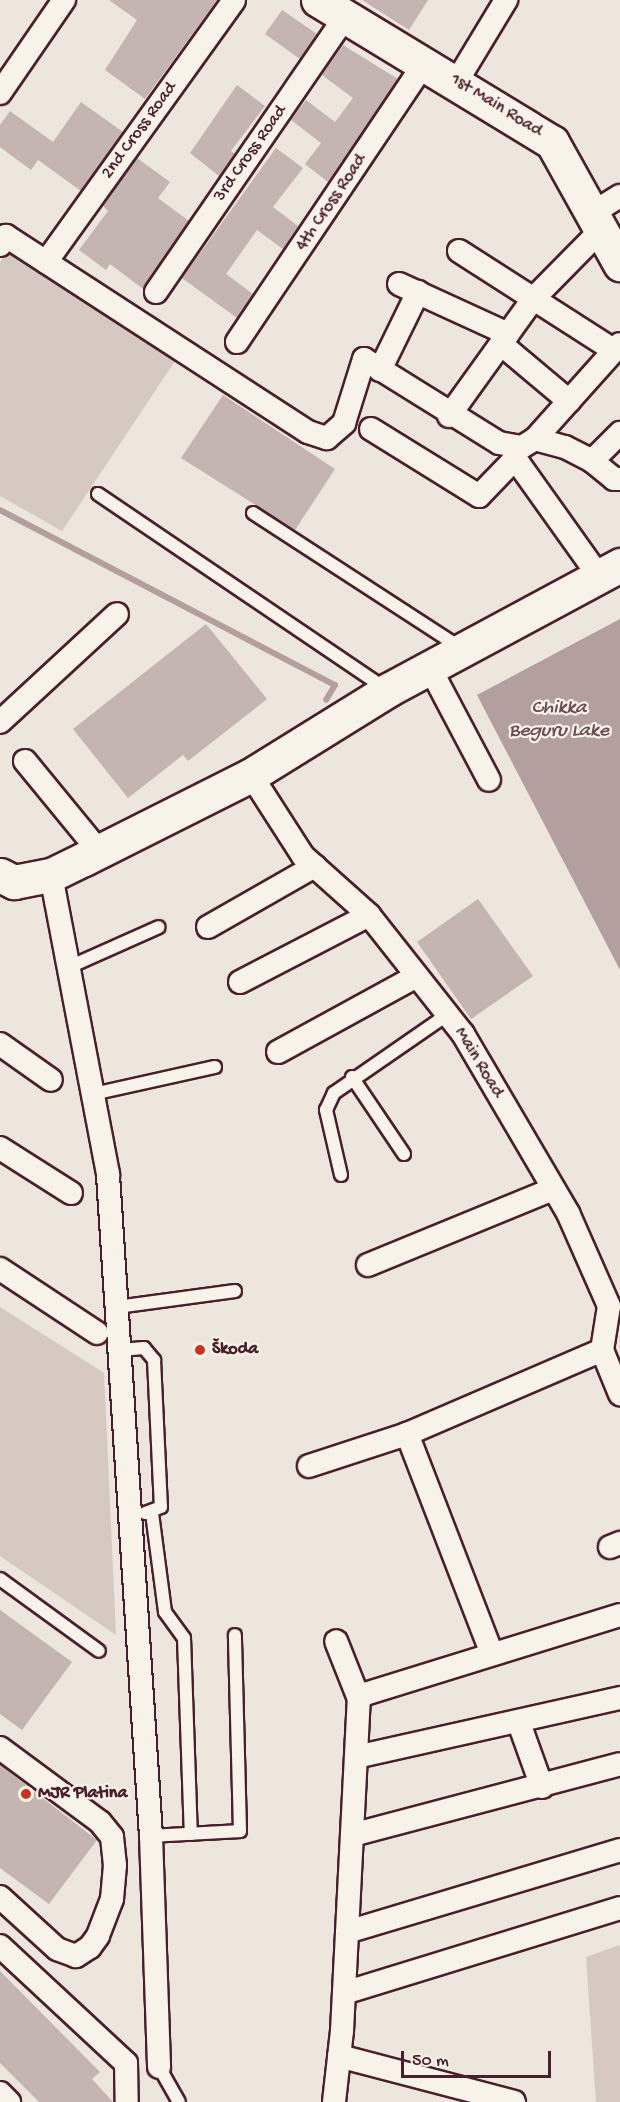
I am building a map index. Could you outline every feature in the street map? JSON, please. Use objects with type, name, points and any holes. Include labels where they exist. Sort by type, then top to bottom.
[{"type":"street","points":[[0,93],[64,0]]},
{"type":"street","name":"2nd Cross Road","points":[[46,262],[234,0]]},
{"type":"street","points":[[457,81],[506,0]]},
{"type":"street","name":"1st Main Road","points":[[330,5],[457,81],[552,142],[620,264]]},
{"type":"street","name":"3rd Cross Road","points":[[156,292],[330,5]]},
{"type":"street","name":"4th Cross Road","points":[[237,342],[425,62]]},
{"type":"street","points":[[449,416],[533,299],[620,196]]},
{"type":"street","points":[[0,245],[6,236],[308,432],[327,438],[344,423],[364,359],[449,416],[499,443],[522,447],[535,440],[617,347],[533,299],[459,251]]},
{"type":"street","points":[[380,370],[409,288],[505,339],[569,401]]},
{"type":"street","points":[[0,875],[14,882],[51,875],[251,775],[388,690],[465,651],[609,571],[519,464],[511,463],[479,496],[371,429]]},
{"type":"street","points":[[592,461],[620,433]]},
{"type":"street","points":[[535,440],[565,447],[592,461],[614,478],[620,479]]},
{"type":"street","points":[[0,722],[117,614]]},
{"type":"street","points":[[431,669],[489,780]]},
{"type":"street","points":[[25,761],[99,851]]},
{"type":"street","name":"Main Road","points":[[251,775],[303,856],[369,915],[463,1034],[551,1190],[568,1213],[609,1306],[602,1350]]},
{"type":"street","points":[[208,927],[315,866]]},
{"type":"street","points":[[51,875],[108,1175],[120,1350],[141,1513],[159,2067]]},
{"type":"street","points":[[240,982],[369,915]]},
{"type":"street","points":[[278,1052],[417,976]]},
{"type":"street","points":[[0,1044],[51,1080]]},
{"type":"street","points":[[0,1148],[71,1193]]},
{"type":"street","points":[[368,1265],[551,1190]]},
{"type":"street","points":[[0,1269],[97,1333]]},
{"type":"street","points":[[309,1466],[407,1434],[602,1350],[620,1394]]},
{"type":"street","points":[[407,1434],[492,1653]]},
{"type":"street","points":[[359,1699],[365,1694],[492,1653],[620,1616]]},
{"type":"street","points":[[334,2102],[344,1993],[359,1699],[336,1641]]},
{"type":"street","points":[[356,1757],[519,1723],[620,1698]]},
{"type":"street","points":[[519,1723],[542,1787]]},
{"type":"street","points":[[0,1748],[100,1822],[112,1837],[115,1865],[112,1899],[98,1936],[90,1947],[76,1956],[57,1949],[0,1897]]},
{"type":"street","points":[[352,1835],[542,1787],[620,1764]]},
{"type":"street","points":[[347,1932],[620,1850]]},
{"type":"street","points":[[344,1993],[620,1908]]},
{"type":"street","points":[[0,1946],[126,2063],[127,2102]]},
{"type":"street","points":[[339,2056],[514,2102]]},
{"type":"street","points":[[0,2093],[9,2102]]},
{"type":"lane","points":[[98,494],[388,690]]},
{"type":"lane","points":[[253,513],[465,651]]},
{"type":"lane","points":[[69,967],[159,927]]},
{"type":"lane","points":[[342,1175],[326,1110],[334,1093],[352,1077],[448,1014]]},
{"type":"lane","points":[[93,1094],[215,1067]]},
{"type":"lane","points":[[352,1077],[404,1154]]},
{"type":"lane","points":[[117,1307],[235,1291]]},
{"type":"lane","points":[[120,1350],[144,1348],[154,1360],[161,1507],[141,1513],[165,1612],[184,1638],[191,1834]]},
{"type":"lane","points":[[0,1580],[99,1651]]},
{"type":"lane","points":[[151,1836],[240,1832],[235,1635]]},
{"type":"lane","points":[[159,2067],[179,2102]]},
{"type":"shaded area","points":[[7,250],[177,358],[62,531],[0,496],[0,263]]},
{"type":"shaded area","points":[[0,1307],[104,1373],[116,1635],[0,1556]]},
{"type":"shaded area","points":[[620,1945],[620,2102],[596,2102],[586,1957]]},
{"type":"water","name":"Chikka Beguru Lake","points":[[620,619],[620,970],[477,695]]},
{"type":"building","points":[[109,0],[217,0],[145,99],[105,70],[137,20]]},
{"type":"building","points":[[362,0],[428,0],[409,30]]},
{"type":"building","points":[[282,10],[317,34],[300,59],[265,34]]},
{"type":"building","points":[[343,45],[398,79],[328,182],[305,164],[321,143],[291,120],[306,100],[335,122],[353,98],[322,75]]},
{"type":"building","points":[[237,85],[265,106],[231,151],[235,154],[219,176],[190,153]]},
{"type":"building","points":[[81,102],[123,132],[81,191],[38,160],[31,170],[0,147],[0,125],[10,111],[53,142]]},
{"type":"building","points":[[276,148],[303,168],[273,207],[298,226],[283,249],[257,230],[226,274],[253,294],[237,318],[182,278]]},
{"type":"building","points":[[137,158],[170,182],[158,198],[189,221],[143,289],[110,264],[106,270],[79,250],[108,211],[103,206]]},
{"type":"building","points":[[223,395],[335,469],[295,530],[181,458]]},
{"type":"building","points":[[206,624],[267,699],[188,761],[183,755],[128,798],[73,729]]},
{"type":"building","points":[[478,899],[533,976],[471,1019],[417,942]]},
{"type":"building","points":[[0,1610],[72,1662],[22,1730],[0,1714]]},
{"type":"building","name":"MJR Platina","points":[[0,1765],[97,1840],[49,1904],[0,1868]]},
{"type":"building","points":[[0,1971],[100,2072],[92,2079],[113,2102],[39,2102],[0,2063]]},
{"type":"waterway","points":[[0,510],[335,685],[326,700]]},
{"type":"place","name":"Škoda","points":[[200,1350]]},
{"type":"place","name":"MJR Platina","points":[[26,1794]]}]
